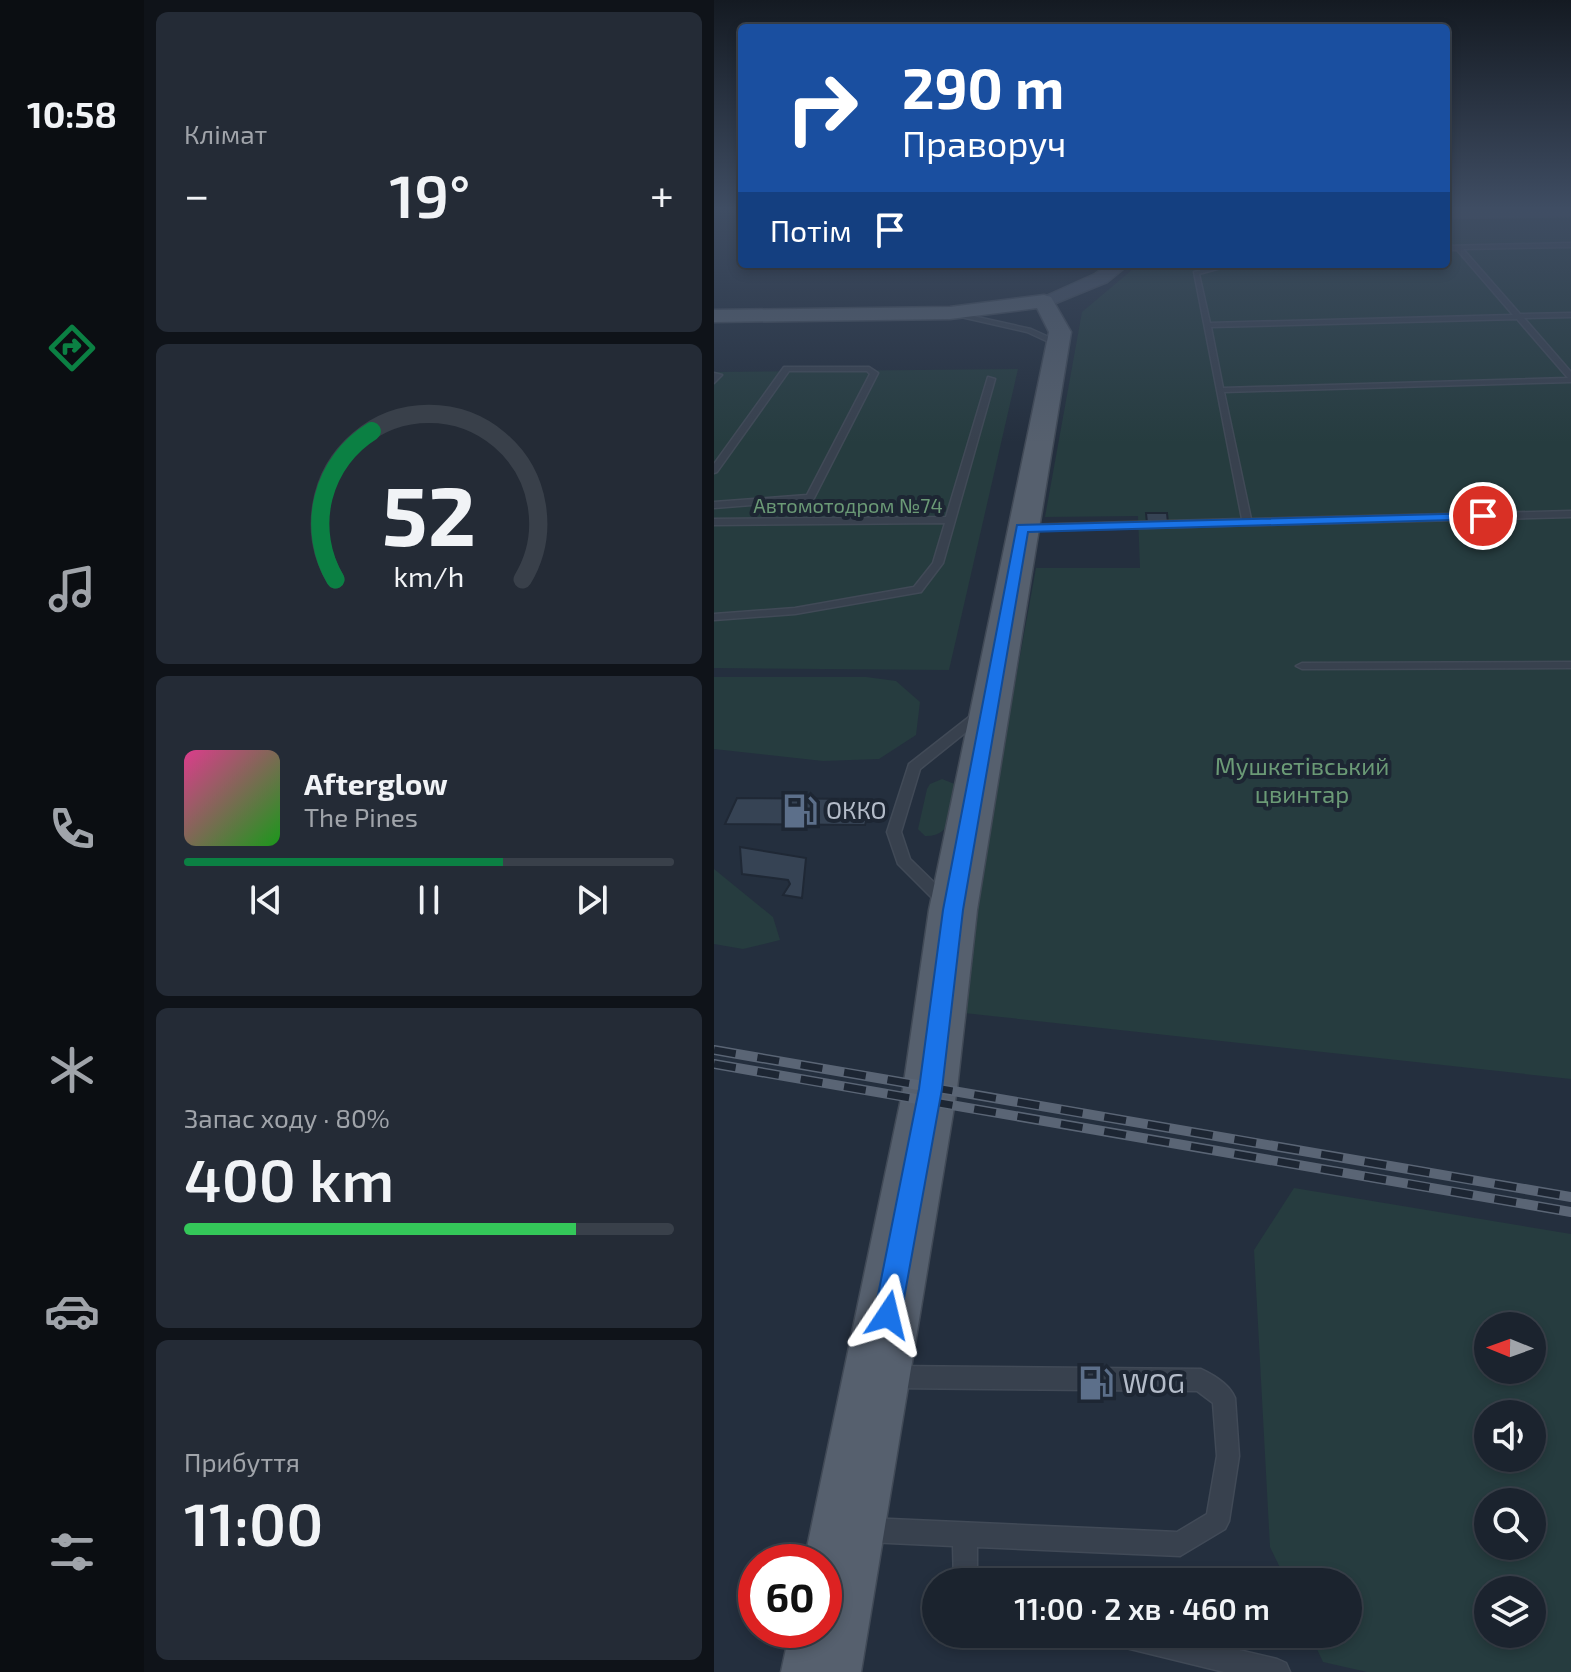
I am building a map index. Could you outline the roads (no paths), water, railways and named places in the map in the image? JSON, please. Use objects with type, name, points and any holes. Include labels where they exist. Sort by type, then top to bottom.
[{"type":"main road","points":[[1054,325],[1092,287]]},
{"type":"main road","points":[[821,1672],[930,1089],[953,910],[1022,528],[1054,325],[1092,287]]},
{"type":"main road","points":[[714,316],[950,313],[1032,316],[1054,325]]},
{"type":"main road","points":[[950,313],[1054,325]]},
{"type":"lane","points":[[1199,287],[1247,522]]},
{"type":"lane","points":[[1493,287],[1571,379]]},
{"type":"lane","points":[[1208,325],[1571,315]]},
{"type":"lane","points":[[714,470],[787,369],[869,369],[874,373],[810,498],[714,505]]},
{"type":"lane","points":[[714,617],[795,611],[917,590],[938,563],[991,379]]},
{"type":"lane","points":[[1221,390],[1571,379]]},
{"type":"lane","points":[[1022,528],[1571,514]]},
{"type":"lane","points":[[714,522],[951,520]]},
{"type":"lane","points":[[1302,666],[1571,665]]},
{"type":"lane","points":[[953,910],[903,861],[894,832],[914,767],[988,708]]},
{"type":"lane","points":[[848,1529],[1180,1544],[1217,1521],[1228,1456],[1224,1398],[1201,1380],[876,1376]]},
{"type":"lane","points":[[965,1534],[965,1568]]},
{"type":"lane","points":[[1177,1648],[1277,1672]]},
{"type":"railway","points":[[714,1050],[1571,1197]]},
{"type":"railway","points":[[714,1064],[1571,1212]]},
{"type":"place","name":"ОККО","points":[[800,811]]},
{"type":"place","name":"WOG","points":[[1096,1383]]},
{"type":"park label","name":"Автомотодром №74","points":[[848,506]]},
{"type":"park label","name":"Мушкетівський цвинтар","points":[[1302,781]]}]
